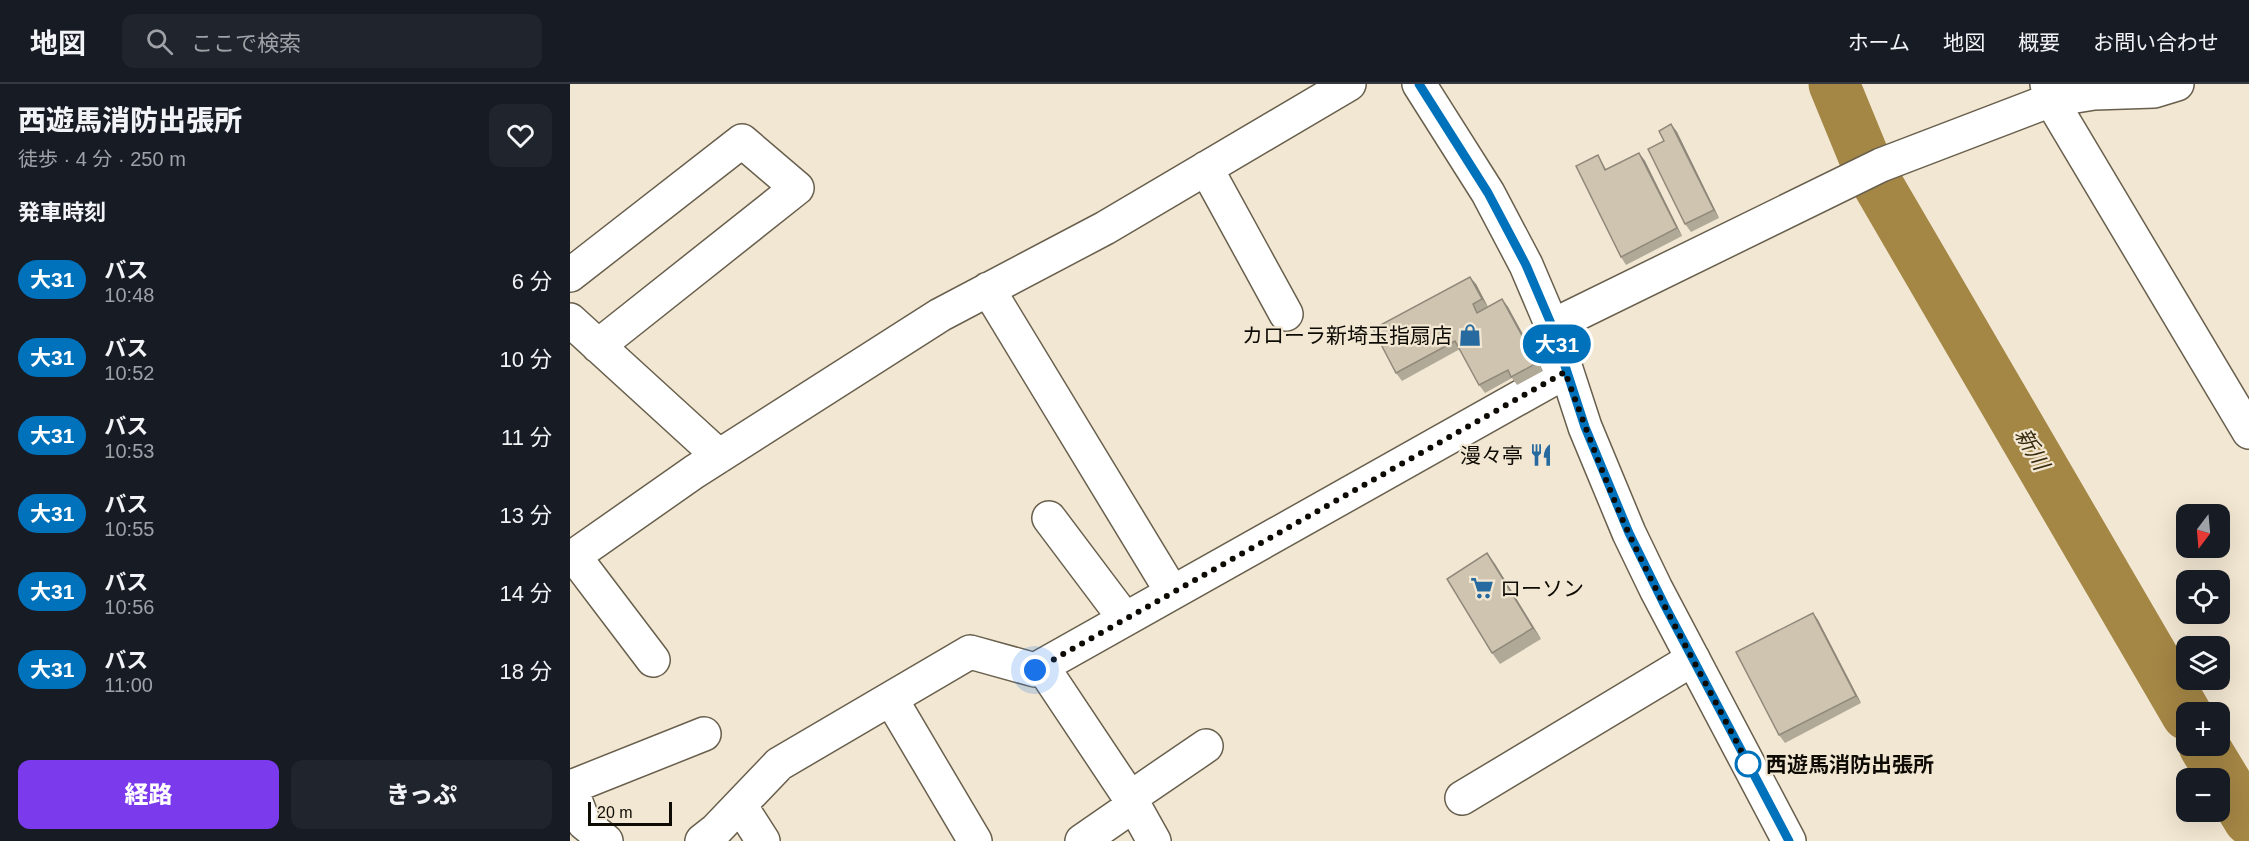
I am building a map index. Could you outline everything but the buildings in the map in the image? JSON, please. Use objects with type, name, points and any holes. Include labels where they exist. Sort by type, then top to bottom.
[{"type":"street","points":[[653,660],[572,557],[719,456],[940,315],[1104,228],[1349,84]]},
{"type":"street","points":[[1419,84],[1488,193],[1526,265],[1552,326],[1565,372],[1603,474],[1629,533],[1789,841]]},
{"type":"street","points":[[1552,326],[1881,165],[2049,92],[2154,91],[2177,84]]},
{"type":"street","points":[[2049,92],[2249,432]]},
{"type":"street","points":[[570,275],[742,141],[797,188],[598,345]]},
{"type":"street","points":[[1206,168],[1286,314]]},
{"type":"street","points":[[988,289],[1172,592]]},
{"type":"street","points":[[570,320],[719,456]]},
{"type":"street","points":[[702,841],[716,830],[779,764],[970,652],[1035,670],[1565,372]]},
{"type":"street","points":[[1048,518],[1125,619]]},
{"type":"street","points":[[1462,798],[1693,659]]},
{"type":"street","points":[[1042,666],[1132,801],[1154,841]]},
{"type":"street","points":[[891,699],[972,840]]},
{"type":"street","points":[[606,841],[584,823],[570,786],[704,734]]},
{"type":"street","points":[[1082,841],[1206,746]]},
{"type":"street","points":[[740,805],[763,841]]},
{"type":"waterway","name":"新川","points":[[1834,84],[1866,162]]},
{"type":"waterway","name":"新川","points":[[1877,183],[2179,702]]},
{"type":"waterway","name":"新川","points":[[2210,756],[2249,820]]},
{"type":"bus line","name":"大31","points":[[1419,84],[1488,193],[1526,265],[1552,326],[1565,372],[1603,474],[1629,533],[1789,841]]},
{"type":"place","name":"カローラ新埼玉指扇店","points":[[1470,335]]},
{"type":"place","name":"漫々亭","points":[[1541,455]]},
{"type":"place","name":"ローソン","points":[[1482,588]]},
{"type":"place","name":"西遊馬消防出張所","points":[[1748,764]]},
{"type":"route","points":[[1035,670],[1565,372],[1603,474],[1629,533],[1749,766],[1748,764]]}]
